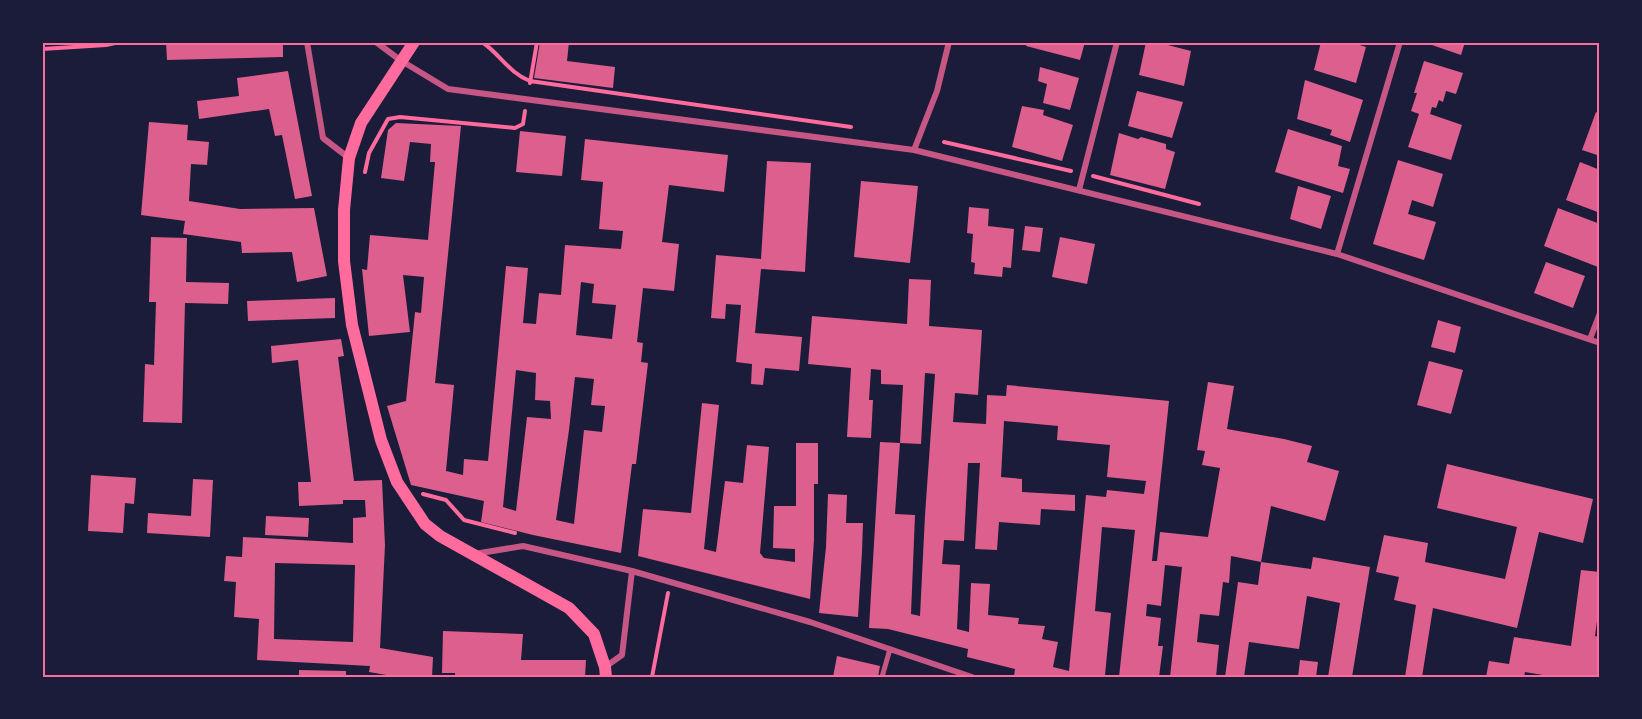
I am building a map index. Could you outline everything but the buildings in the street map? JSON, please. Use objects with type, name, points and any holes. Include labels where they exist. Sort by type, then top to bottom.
[{"type":"main road","points":[[414,42],[400,60],[361,123],[349,158],[344,210],[344,261],[352,326],[381,441],[397,482],[425,524],[440,536],[569,608],[594,634],[605,672]]},
{"type":"street","points":[[307,42],[323,138],[349,158]]},
{"type":"street","points":[[376,42],[447,89],[914,150],[1336,254],[1600,343]]},
{"type":"street","points":[[914,150],[937,92],[949,42]]},
{"type":"street","points":[[1079,190],[1117,42]]},
{"type":"street","points":[[1336,254],[1400,42]]},
{"type":"street","points":[[1590,339],[1600,313]]},
{"type":"street","points":[[471,554],[524,546],[632,571],[810,622],[972,677]]},
{"type":"street","points":[[605,672],[622,655],[632,571]]},
{"type":"street","points":[[882,677],[890,649]]},
{"type":"path","points":[[42,49],[120,42]]},
{"type":"path","points":[[482,42],[492,49],[518,77],[530,81],[860,128]]},
{"type":"path","points":[[365,173],[369,153],[388,119],[400,117],[514,128],[523,124],[537,42]]},
{"type":"path","points":[[919,136],[1083,174]]},
{"type":"path","points":[[417,490],[425,495],[446,500],[464,520],[517,534]]},
{"type":"path","points":[[652,677],[670,582]]}]
